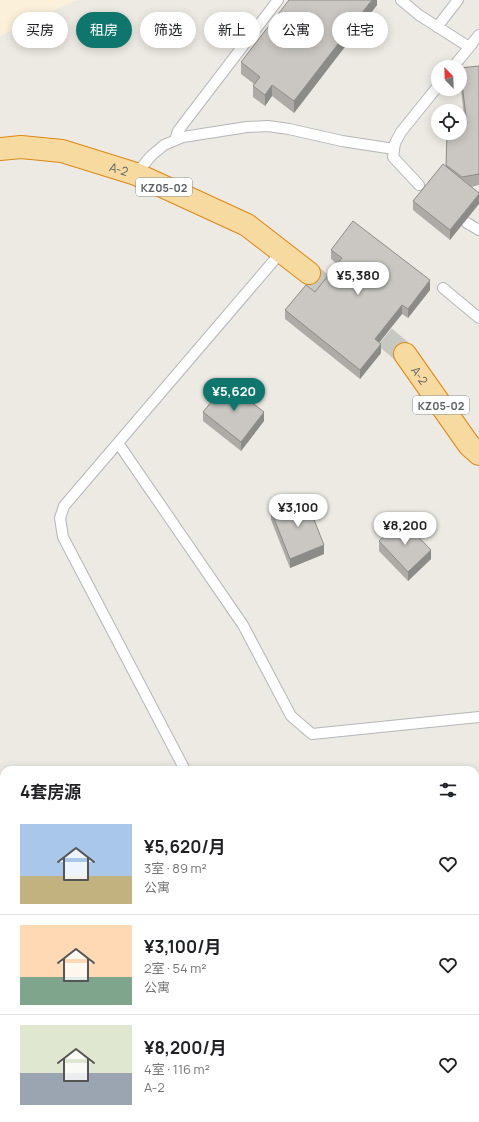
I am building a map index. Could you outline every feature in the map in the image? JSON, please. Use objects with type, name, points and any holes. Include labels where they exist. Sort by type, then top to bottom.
[{"type":"highway","name":"A-2","points":[[0,149],[21,147],[62,151],[136,174],[247,225],[309,273]]},
{"type":"highway","name":"A-2","points":[[405,354],[469,445],[479,454]]},
{"type":"lane","points":[[175,140],[178,131],[278,0]]},
{"type":"lane","points":[[401,0],[419,15],[469,48],[476,39]]},
{"type":"lane","points":[[437,27],[458,0]]},
{"type":"lane","points":[[459,60],[476,39]]},
{"type":"lane","points":[[419,185],[393,157],[394,149],[395,143],[401,132],[431,95]]},
{"type":"lane","points":[[136,174],[151,156],[164,145],[175,140],[183,137],[247,127],[268,126],[289,128],[342,141],[394,149]]},
{"type":"lane","points":[[467,222],[479,230]]},
{"type":"lane","points":[[183,766],[62,537],[60,518],[64,506],[282,251]]},
{"type":"lane","points":[[443,288],[479,318]]},
{"type":"lane","points":[[118,443],[243,625],[291,716],[312,734],[479,718]]},
{"type":"shaded area","points":[[0,0],[77,0],[51,12],[12,12],[12,30],[0,36]]},
{"type":"building","points":[[289,0],[372,0],[363,12],[332,12],[332,48],[335,48],[294,101],[272,85],[265,95],[253,86],[260,77],[241,62],[252,48],[260,48],[260,37],[268,27],[268,48],[324,48],[324,12],[280,12]]},
{"type":"building","points":[[479,66],[479,174],[462,177],[446,165],[447,140],[467,140],[467,104],[464,104],[464,96],[467,96],[467,67]]},
{"type":"building","points":[[443,164],[479,193],[450,230],[413,201]]},
{"type":"building","points":[[353,221],[430,280],[408,309],[402,305],[375,339],[381,344],[360,370],[285,310],[306,285],[315,292],[342,258],[331,250]]},
{"type":"building","points":[[227,383],[264,412],[241,442],[203,412]]},
{"type":"building","points":[[305,497],[324,545],[290,559],[271,511]]},
{"type":"building","points":[[402,520],[431,550],[408,572],[379,541]]},
{"type":"tunnel","points":[[309,273],[405,354]]}]
